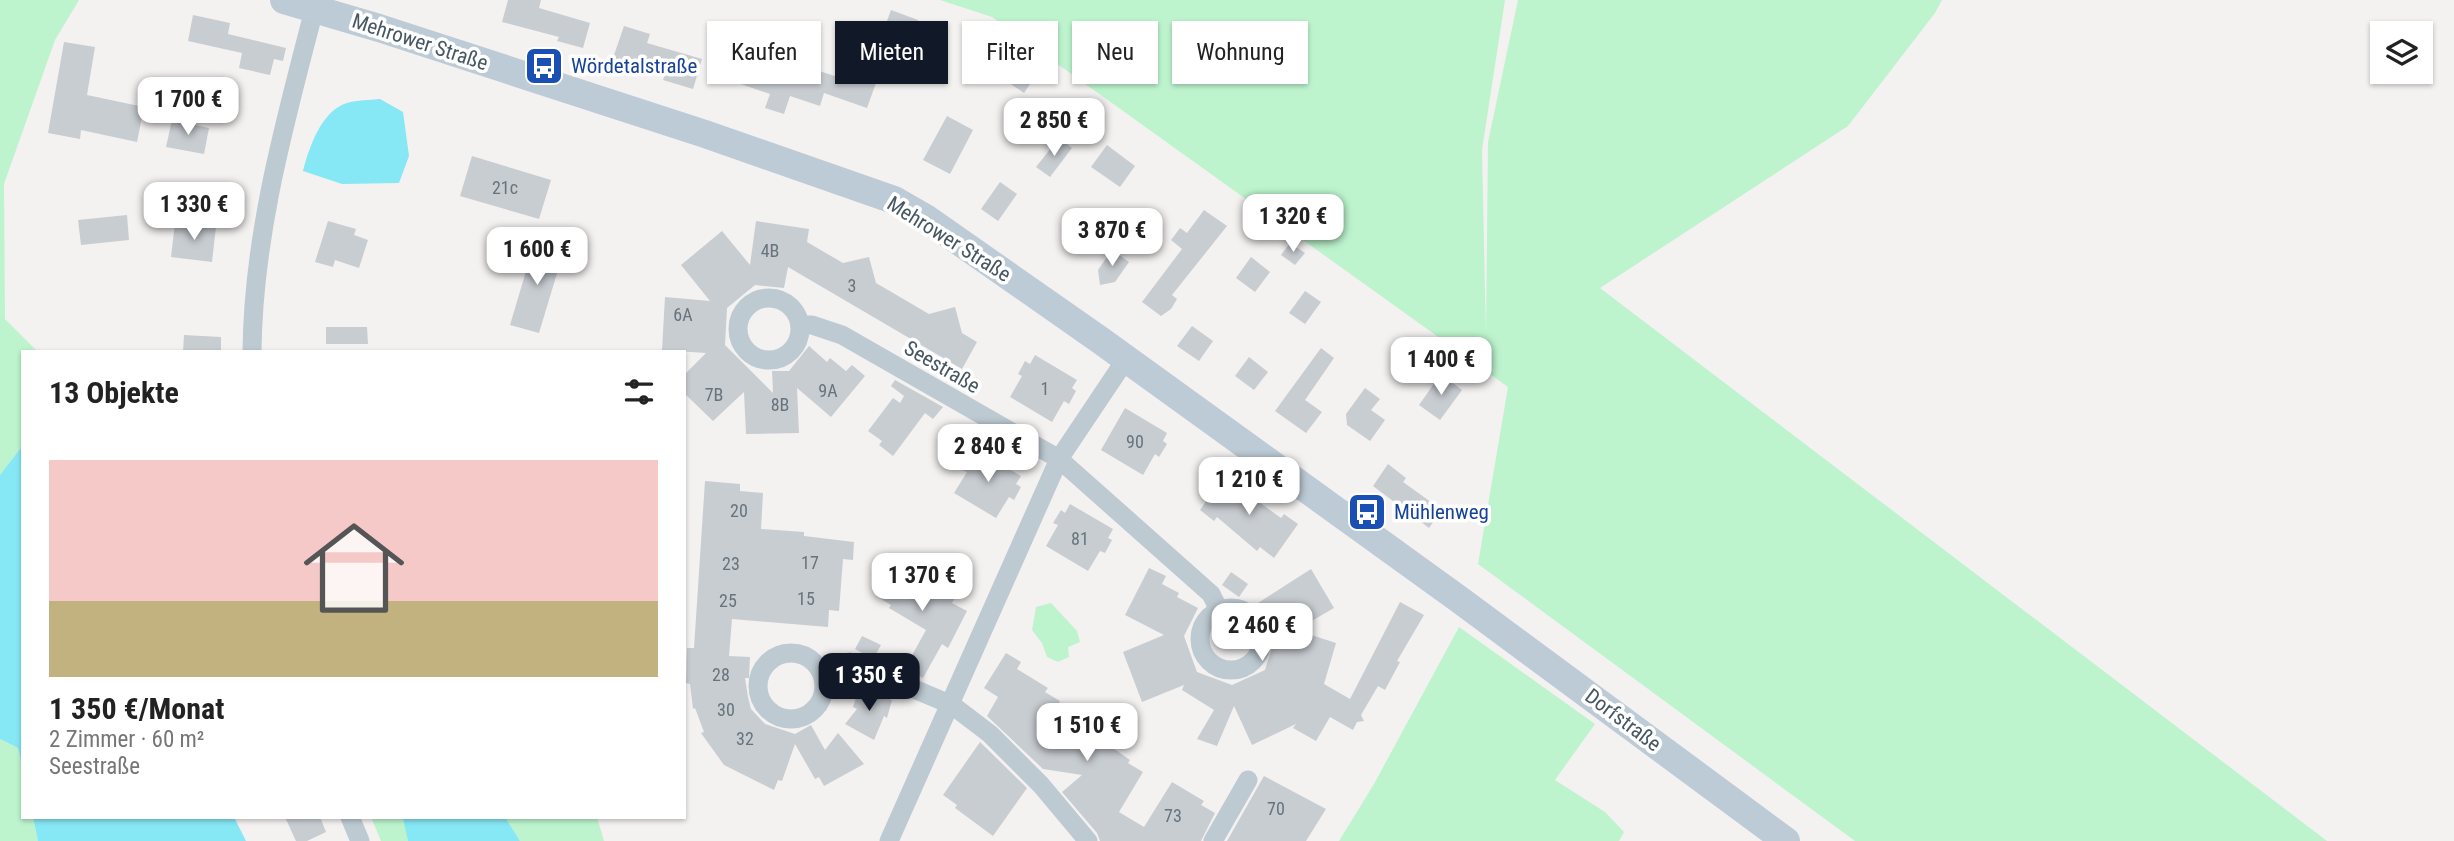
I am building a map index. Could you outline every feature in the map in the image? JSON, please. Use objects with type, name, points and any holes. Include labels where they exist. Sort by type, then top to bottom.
[{"type":"main road","name":"Mehrower Straße","points":[[284,0],[693,130],[894,200],[927,219],[1126,359],[1460,600]]},
{"type":"main road","name":"Dorfstraße","points":[[1460,600],[1786,841]]},
{"type":"street","points":[[252,350],[257,275],[273,172],[314,10]]},
{"type":"street","name":"Seestraße","points":[[800,325],[812,324],[842,335],[1059,458],[1211,594],[1219,610]]},
{"type":"street","points":[[889,841],[952,705],[1059,458],[1126,359]]},
{"type":"street","points":[[820,670],[850,662],[952,705],[990,734],[1041,785],[1088,841]]},
{"type":"street","points":[[1213,841],[1248,780]]},
{"type":"street","points":[[351,819],[360,841]]},
{"type":"green space","points":[[0,0],[79,0],[55,40],[4,184],[5,319],[36,350],[21,350],[21,448],[0,475]]},
{"type":"green space","points":[[940,0],[1505,0],[1482,150],[1486,335],[1488,142],[1518,0],[1942,0],[1935,13],[1848,126],[1600,288],[2327,841],[1855,841],[1478,564],[1508,387],[1085,84],[1158,84],[1158,21],[1072,21],[1072,74],[1058,64],[1058,21],[998,21]]},
{"type":"green space","points":[[1051,603],[1077,631],[1080,642],[1068,647],[1069,657],[1058,662],[1047,657],[1042,643],[1032,630],[1036,607]]},
{"type":"green space","points":[[1459,627],[1595,724],[1555,780],[1605,812],[1624,832],[1619,841],[1339,841],[1374,784]]},
{"type":"green space","points":[[0,739],[18,748],[21,760],[21,819],[33,819],[38,841],[0,841]]},
{"type":"green space","points":[[372,819],[405,819],[408,841],[381,841]]},
{"type":"green space","points":[[506,819],[598,819],[604,841],[520,841]]},
{"type":"water","points":[[380,99],[403,112],[409,156],[399,183],[342,184],[303,171],[313,141],[330,114],[347,103]]},
{"type":"water","points":[[21,448],[21,760],[18,748],[0,739],[0,475]]},
{"type":"water","points":[[33,819],[235,819],[246,841],[38,841]]},
{"type":"water","points":[[403,819],[506,819],[520,841],[408,841]]},
{"type":"building","points":[[508,0],[541,0],[539,8],[590,23],[583,48],[557,41],[559,37],[502,22]]},
{"type":"building","points":[[891,10],[918,20],[918,21],[887,21]]},
{"type":"building","points":[[193,15],[230,23],[228,34],[286,48],[283,61],[274,59],[270,75],[239,68],[242,53],[188,41]]},
{"type":"building","points":[[624,26],[650,34],[647,43],[702,59],[693,89],[663,80],[665,75],[613,58]]},
{"type":"building","points":[[64,42],[95,47],[87,95],[144,107],[137,142],[81,130],[80,139],[48,133]]},
{"type":"building","points":[[821,72],[835,76],[835,84],[876,84],[867,108],[824,93],[820,106],[790,96],[784,114],[765,108],[770,94],[741,84],[821,84]]},
{"type":"building","points":[[1011,84],[1030,84],[1024,93]]},
{"type":"building","points":[[947,116],[973,130],[950,174],[923,160]]},
{"type":"building","points":[[172,120],[209,128],[204,154],[166,147]]},
{"type":"building","points":[[1059,138],[1072,148],[1050,177],[1036,167]]},
{"type":"building","points":[[1107,145],[1135,166],[1120,187],[1091,167]]},
{"type":"building","points":[[472,156],[551,180],[539,219],[460,196]]},
{"type":"building","points":[[1000,182],[1017,194],[998,221],[981,209]]},
{"type":"building","points":[[1204,210],[1227,226],[1172,295],[1177,299],[1171,309],[1161,316],[1142,302],[1182,249],[1171,240],[1180,228],[1187,233]]},
{"type":"building","points":[[127,215],[129,240],[81,245],[78,220]]},
{"type":"building","points":[[328,221],[356,229],[354,235],[368,240],[359,268],[335,260],[333,267],[315,262]]},
{"type":"building","points":[[756,221],[809,229],[807,242],[843,263],[869,257],[876,283],[929,314],[955,307],[962,333],[977,342],[962,369],[788,267],[784,288],[755,285],[727,308],[725,345],[773,393],[772,371],[789,371],[809,346],[827,362],[830,358],[846,371],[852,365],[865,376],[831,417],[797,388],[799,433],[746,434],[744,392],[713,421],[686,395],[686,373],[706,353],[662,350],[665,297],[710,301],[681,265],[722,231],[750,265]]},
{"type":"building","points":[[175,223],[216,227],[212,262],[171,257]]},
{"type":"building","points":[[535,241],[564,250],[539,333],[510,325]]},
{"type":"building","points":[[1290,243],[1305,253],[1295,265],[1281,255]]},
{"type":"building","points":[[1112,250],[1129,262],[1115,282],[1100,285],[1098,270]]},
{"type":"building","points":[[1251,257],[1270,272],[1255,292],[1236,278]]},
{"type":"building","points":[[1305,291],[1321,302],[1305,324],[1289,313]]},
{"type":"building","points":[[1192,326],[1213,341],[1199,361],[1177,346]]},
{"type":"building","points":[[326,327],[367,327],[368,344],[326,344]]},
{"type":"building","points":[[184,335],[221,337],[221,350],[183,350]]},
{"type":"building","points":[[1321,348],[1334,358],[1305,400],[1322,412],[1306,433],[1275,411]]},
{"type":"building","points":[[1035,355],[1077,380],[1072,388],[1076,391],[1069,404],[1064,401],[1052,422],[1010,397],[1022,376],[1018,374],[1025,361],[1030,364]]},
{"type":"building","points":[[1249,357],[1268,372],[1254,390],[1235,376]]},
{"type":"building","points":[[1441,374],[1462,390],[1440,420],[1419,405]]},
{"type":"building","points":[[895,380],[943,407],[933,419],[925,413],[893,456],[879,445],[882,441],[868,431],[893,398],[900,403],[904,396],[891,386]]},
{"type":"building","points":[[1365,388],[1380,399],[1371,410],[1385,420],[1370,441],[1347,425],[1346,414]]},
{"type":"building","points":[[1125,408],[1167,433],[1163,441],[1167,444],[1159,457],[1155,454],[1143,475],[1101,450]]},
{"type":"building","points":[[979,451],[1021,476],[1016,484],[1021,487],[1014,500],[1009,497],[996,518],[954,493],[967,472],[962,470],[970,457],[974,459]]},
{"type":"building","points":[[1388,464],[1406,478],[1403,482],[1442,510],[1429,528],[1373,486]]},
{"type":"building","points":[[1223,477],[1238,487],[1240,483],[1255,493],[1252,497],[1281,518],[1284,514],[1298,524],[1274,558],[1260,547],[1257,551],[1217,517],[1214,521],[1200,510]]},
{"type":"building","points":[[705,481],[740,484],[740,491],[763,493],[761,529],[804,532],[804,536],[854,542],[853,560],[843,559],[839,611],[829,610],[828,627],[732,619],[729,656],[750,657],[749,678],[745,678],[751,709],[765,724],[795,734],[811,725],[825,750],[838,733],[864,764],[824,786],[819,777],[815,779],[795,744],[782,781],[778,780],[774,790],[724,765],[701,733],[704,732],[695,708],[693,709],[690,684],[686,683],[687,648],[694,648]]},
{"type":"building","points":[[1070,504],[1113,529],[1108,538],[1112,540],[1105,553],[1100,551],[1088,571],[1046,546],[1058,525],[1053,523],[1061,510],[1065,513]]},
{"type":"building","points":[[895,560],[911,568],[909,572],[954,599],[952,603],[967,611],[948,648],[942,644],[923,678],[905,668],[926,630],[889,608],[891,605],[876,596]]},
{"type":"building","points":[[1149,568],[1166,576],[1162,584],[1179,593],[1177,597],[1198,608],[1184,636],[1197,672],[1232,685],[1265,670],[1272,648],[1276,634],[1258,603],[1311,569],[1334,608],[1296,630],[1336,643],[1324,684],[1350,699],[1400,602],[1424,615],[1397,661],[1400,662],[1385,690],[1378,686],[1361,715],[1364,721],[1357,722],[1353,730],[1330,717],[1316,741],[1293,728],[1296,724],[1252,745],[1234,706],[1217,746],[1197,739],[1214,710],[1182,690],[1184,685],[1142,702],[1123,652],[1164,635],[1125,615]]},
{"type":"building","points":[[1231,572],[1248,584],[1239,597],[1222,585]]},
{"type":"building","points":[[862,636],[881,645],[873,659],[855,649]]},
{"type":"building","points":[[1006,653],[1021,662],[1017,669],[1048,688],[1045,692],[1060,701],[1058,705],[1088,725],[1086,729],[1143,772],[1119,812],[1144,827],[1172,782],[1204,801],[1201,805],[1215,813],[1201,841],[1100,841],[1097,833],[1062,792],[1082,775],[1043,769],[987,716],[998,697],[984,688]]},
{"type":"building","points":[[859,689],[892,700],[887,718],[884,716],[874,740],[845,724],[857,709],[853,707]]},
{"type":"building","points":[[980,742],[1027,788],[993,836],[955,808],[957,805],[943,795]]},
{"type":"building","points":[[1264,776],[1326,809],[1306,841],[1227,841]]},
{"type":"building","points":[[286,819],[321,819],[326,832],[307,841],[296,841]]},
{"type":"place","name":"Wördetalstraße","points":[[544,66]]},
{"type":"place","name":"Mühlenweg","points":[[1367,512]]}]
